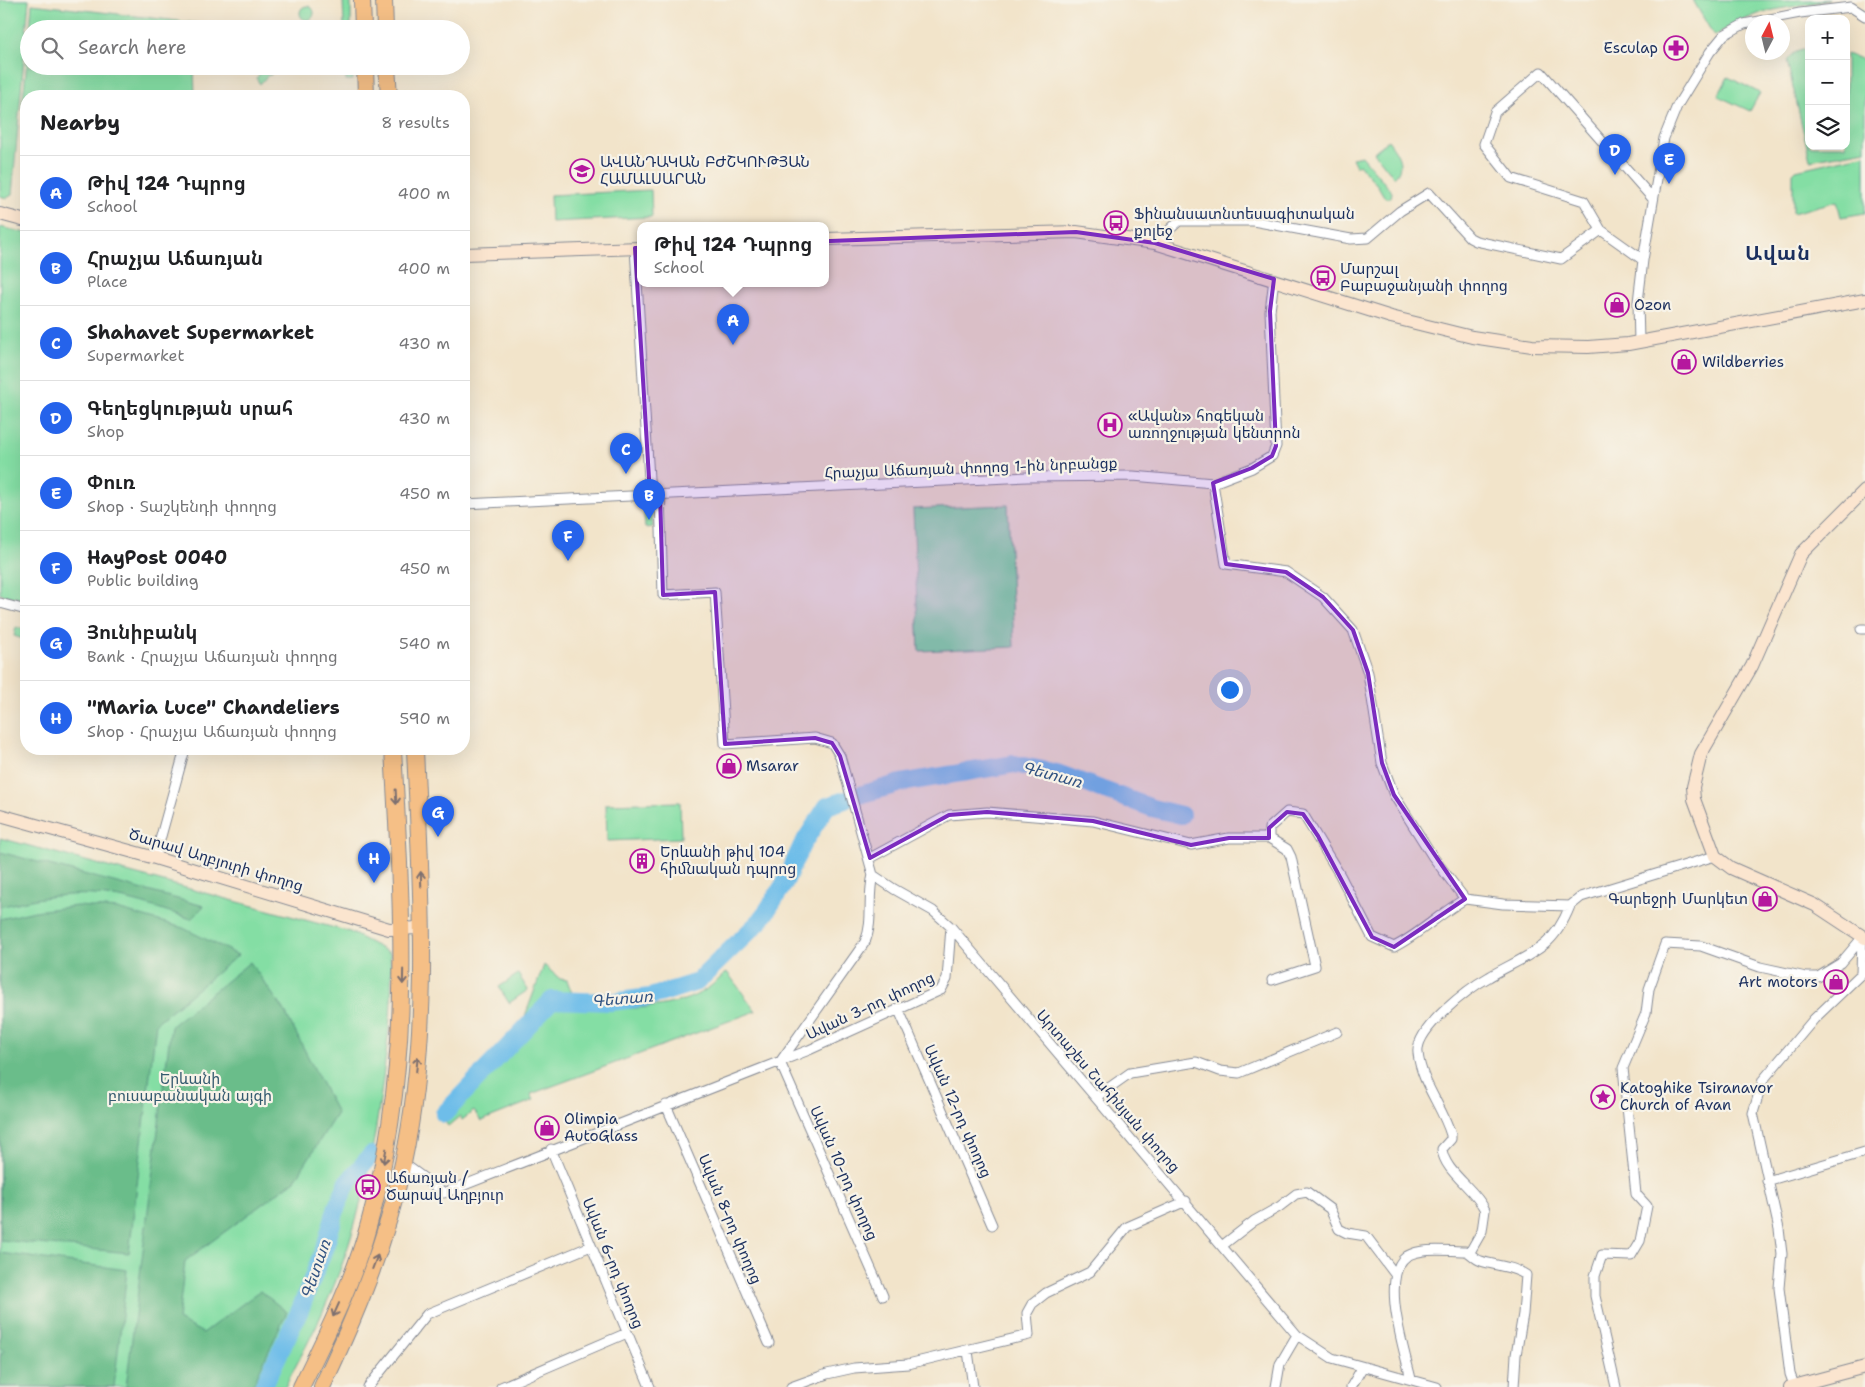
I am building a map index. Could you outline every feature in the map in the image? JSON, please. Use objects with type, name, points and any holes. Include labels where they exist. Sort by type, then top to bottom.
[{"type":"highway","points":[[362,0],[363,20]]},
{"type":"highway","points":[[384,0],[385,20]]},
{"type":"highway","points":[[365,75],[366,90]]},
{"type":"highway","points":[[387,75],[388,90]]},
{"type":"highway","points":[[301,1387],[351,1278],[368,1228],[386,1157],[399,1064],[403,975],[393,755]]},
{"type":"highway","points":[[322,1387],[381,1246],[404,1163],[412,1113],[421,1020],[423,928],[415,755]]},
{"type":"main road","points":[[0,214],[20,219]]},
{"type":"main road","points":[[829,239],[1076,232],[1155,244],[1274,279],[1391,317],[1472,337],[1532,346],[1588,347],[1639,342],[1865,300]]},
{"type":"main road","points":[[470,254],[637,248]]},
{"type":"main road","points":[[1864,938],[1816,905],[1731,868],[1715,856],[1694,799],[1694,777],[1700,754],[1752,666],[1802,554],[1865,490]]},
{"type":"main road","name":"Ծարավ Աղբյուրի փողոց","points":[[0,815],[155,858],[389,929],[423,928]]},
{"type":"main road","points":[[1792,1386],[1865,1367]]},
{"type":"street","points":[[1639,342],[1638,302],[1643,260],[1664,138],[1677,106],[1710,52],[1724,35],[1733,29],[1755,21],[1852,3],[1865,16]]},
{"type":"street","points":[[1643,260],[1601,230],[1584,201],[1511,178],[1484,144],[1495,112],[1541,72],[1653,199]]},
{"type":"street","points":[[1155,244],[1179,221],[1253,221],[1350,239],[1368,238],[1400,212],[1429,193],[1470,238],[1476,241],[1561,259],[1601,230]]},
{"type":"street","points":[[1274,279],[1270,311],[1276,446],[1272,456],[1252,468],[1213,483],[1226,564],[1286,572],[1323,597],[1353,630],[1368,673],[1382,763],[1394,795],[1433,857],[1464,899]]},
{"type":"street","points":[[640,287],[650,495]]},
{"type":"street","name":"Հրաչյա Աճառյան փողոց 1-ին նրբանցք","points":[[470,504],[1027,476],[1133,476],[1213,483]]},
{"type":"street","points":[[660,494],[663,595],[715,592],[725,744],[816,738],[832,743],[840,756],[870,858],[873,875]]},
{"type":"street","points":[[0,603],[20,608]]},
{"type":"street","points":[[155,858],[183,755]]},
{"type":"street","points":[[870,858],[949,815],[987,812],[1093,821],[1191,845],[1229,838],[1269,838],[1287,849],[1291,857],[1315,966],[1272,980]]},
{"type":"street","points":[[1269,838],[1269,828],[1287,812],[1303,814],[1336,867],[1372,937],[1394,948],[1418,935],[1449,908],[1464,899],[1503,904],[1570,906]]},
{"type":"street","points":[[1470,1252],[1482,1231],[1485,1210],[1474,1192],[1455,1175],[1445,1161],[1442,1150],[1451,1139],[1451,1135],[1419,1061],[1418,1045],[1439,1016],[1474,987],[1545,944],[1563,924],[1570,906],[1581,897],[1715,856]]},
{"type":"street","name":"Արտաշես Շահինյան փողոց","points":[[873,875],[894,890],[933,911],[951,928],[1121,1128],[1186,1200],[1297,1335],[1332,1358],[1362,1368],[1412,1379],[1428,1386],[1437,1387]]},
{"type":"street","name":"Ավան 3-րդ փողոց","points":[[780,1062],[865,942],[869,929],[869,893],[873,875]]},
{"type":"street","name":"Ավան 3-րդ փողոց","points":[[404,1163],[444,1193],[551,1149],[780,1062],[941,990],[945,986],[951,928]]},
{"type":"street","points":[[1792,1386],[1779,1288],[1782,1254],[1779,1229],[1753,1113],[1763,1080],[1814,1018],[1861,974],[1864,938]]},
{"type":"street","points":[[1616,1387],[1596,1296],[1595,1276],[1602,1255],[1631,1256],[1640,1241],[1647,1206],[1636,1194],[1624,1068],[1646,1013],[1649,989],[1665,944],[1701,946],[1760,967],[1818,977],[1841,963],[1864,938]]},
{"type":"street","name":"Ավան 12-րդ փողոց","points":[[898,1008],[992,1225]]},
{"type":"street","points":[[1096,1097],[1130,1073],[1196,1062],[1220,1072],[1239,1073],[1337,1032]]},
{"type":"street","name":"Ավան 10-րդ փողոց","points":[[780,1062],[883,1296]]},
{"type":"street","name":"Ավան 8-րդ փողոց","points":[[666,1105],[768,1343]]},
{"type":"street","name":"Ավան 6-րդ փողոց","points":[[551,1149],[650,1387]]},
{"type":"street","points":[[1767,1181],[1865,1152]]},
{"type":"street","points":[[1223,1246],[1254,1221],[1279,1208],[1296,1194],[1307,1192],[1330,1209],[1339,1229],[1366,1236],[1394,1273],[1398,1324],[1412,1379]]},
{"type":"street","points":[[792,1387],[827,1374],[854,1368],[908,1364],[1029,1335],[1027,1313],[1032,1304],[1046,1294],[1090,1272],[1127,1227],[1186,1200]]},
{"type":"street","points":[[368,1387],[427,1314],[591,1246]]},
{"type":"street","points":[[1394,1273],[1402,1261],[1414,1253],[1436,1251],[1470,1252],[1480,1261],[1508,1267],[1526,1275],[1524,1314],[1516,1355],[1514,1387]]},
{"type":"street","points":[[501,1387],[627,1333]]},
{"type":"street","points":[[1276,1387],[1280,1364],[1297,1335]]},
{"type":"street","points":[[968,1351],[973,1387]]},
{"type":"street","points":[[1351,1387],[1362,1368]]},
{"type":"highlighted area","points":[[1076,232],[1155,243],[1274,279],[1270,311],[1276,446],[1272,456],[1252,468],[1213,483],[1226,564],[1286,572],[1323,597],[1353,630],[1368,673],[1382,763],[1394,795],[1465,899],[1394,947],[1372,937],[1318,836],[1303,814],[1287,812],[1269,828],[1269,838],[1229,838],[1191,845],[1093,821],[987,812],[949,815],[870,858],[840,756],[832,743],[815,738],[725,744],[715,592],[663,595],[660,495],[650,495],[635,248]]},
{"type":"green space","points":[[0,0],[29,0],[27,20],[20,20],[20,75],[22,75],[12,195],[7,198],[0,196]]},
{"type":"green space","points":[[343,0],[351,0],[351,20],[344,20]]},
{"type":"green space","points":[[1693,0],[1829,0],[1756,15],[1745,15],[1745,19],[1714,36]]},
{"type":"green space","points":[[32,4],[169,20],[31,20]]},
{"type":"green space","points":[[307,6],[312,8],[314,13],[312,18],[307,20],[302,18],[300,13],[302,8]]},
{"type":"green space","points":[[1805,50],[1805,138],[1787,61],[1790,60],[1792,55]]},
{"type":"green space","points":[[1850,55],[1865,60],[1865,150],[1810,160],[1808,150],[1850,150]]},
{"type":"green space","points":[[26,75],[194,75],[195,90],[24,90]]},
{"type":"green space","points":[[259,75],[268,75],[260,84],[256,78]]},
{"type":"green space","points":[[346,75],[353,75],[353,80],[346,80]]},
{"type":"green space","points":[[1728,77],[1760,93],[1750,111],[1718,96]]},
{"type":"green space","points":[[1388,140],[1397,153],[1400,163],[1400,168],[1394,177],[1374,152]]},
{"type":"green space","points":[[1865,154],[1865,213],[1841,217],[1837,201],[1793,213],[1793,173],[1796,170]]},
{"type":"green space","points":[[1362,156],[1392,192],[1391,198],[1385,198],[1378,186],[1359,164],[1356,166],[1352,158]]},
{"type":"green space","points":[[651,190],[652,217],[551,222],[550,195]]},
{"type":"green space","points":[[0,227],[20,232],[20,599],[0,594]]},
{"type":"green space","points":[[1008,505],[1014,647],[919,651],[913,509]]},
{"type":"green space","points":[[652,512],[653,527],[645,528],[644,513]]},
{"type":"green space","points":[[16,627],[20,628],[20,638],[14,636]]},
{"type":"green space","points":[[680,802],[681,838],[607,841],[606,804]]},
{"type":"green space","name":"Երևանի բուսաբանական այգի","points":[[0,838],[350,932],[390,953],[391,997],[388,1041],[376,1128],[357,1217],[338,1275],[317,1324],[285,1387],[0,1387]]},
{"type":"green space","points":[[0,852],[204,906],[191,919],[125,899],[94,895],[46,897],[0,907]]},
{"type":"green space","points":[[77,906],[117,909],[183,928],[238,955],[156,1023],[129,1253],[0,1240],[0,919],[35,911]]},
{"type":"green space","points":[[250,962],[285,1012],[337,1113],[295,1180],[185,1261],[178,1320],[203,1333],[260,1291],[287,1312],[252,1387],[126,1387],[171,1026]]},
{"type":"green space","points":[[544,965],[560,979],[567,980],[576,1004],[606,1008],[641,1008],[674,1003],[702,992],[727,972],[756,1011],[531,1094],[534,1100],[481,1121],[474,1111],[462,1120],[460,1116],[448,1126],[438,1112],[522,1024]]},
{"type":"green space","points":[[518,974],[528,990],[509,1003],[499,987]]},
{"type":"green space","points":[[0,1253],[127,1270],[114,1387],[0,1387],[0,1357],[4,1350],[0,1347]]},
{"type":"waterway","name":"Գետառ","points":[[860,795],[901,783],[1014,764],[1057,773],[1152,808],[1181,815]]},
{"type":"waterway","name":"Գետառ","points":[[444,1114],[552,1000],[611,1002],[650,997],[697,982],[761,920],[784,884],[802,845],[827,806],[845,800]]},
{"type":"waterway","name":"Գետառ","points":[[263,1387],[300,1310],[326,1244],[337,1206],[348,1182],[371,1155]]},
{"type":"place","name":"Esculap","points":[[1676,48]]},
{"type":"place","name":"ԱՎԱՆԴԱԿԱՆ ԲԺՇԿՈՒԹՅԱՆ ՀԱՄԱԼՍԱՐԱՆ","points":[[582,171]]},
{"type":"place","name":"Գեղեցկության սրահ","points":[[1615,175]]},
{"type":"place","name":"Փուռ","points":[[1669,184]]},
{"type":"place","name":"Ֆինանսատնտեսագիտական քոլեջ","points":[[1116,223]]},
{"type":"place","name":"Մարշալ Բաբաջանյանի փողոց","points":[[1323,278]]},
{"type":"place","name":"Ozon","points":[[1617,305]]},
{"type":"place","name":"Թիվ 124 Դպրոց","points":[[733,345]]},
{"type":"place","name":"Wildberries","points":[[1684,362]]},
{"type":"place","name":"«Ավան» հոգեկան առողջության կենտրոն","points":[[1110,425]]},
{"type":"place","name":"Shahavet Supermarket","points":[[626,474]]},
{"type":"place","name":"Հրաչյա Աճառյան","points":[[649,520]]},
{"type":"place","name":"HayPost 0040","points":[[568,561]]},
{"type":"place","name":"Msarar","points":[[729,766]]},
{"type":"place","name":"Յունիբանկ","points":[[438,837]]},
{"type":"place","name":"Երևանի թիվ 104 հիմնական դպրոց","points":[[642,861]]},
{"type":"place","name":"\"Maria Luce\" Chandeliers","points":[[374,883]]},
{"type":"place","name":"Գարեջրի Մարկետ","points":[[1765,899]]},
{"type":"place","name":"Art motors","points":[[1836,982]]},
{"type":"place","name":"Katoghike Tsiranavor Church of Avan","points":[[1603,1097]]},
{"type":"place","name":"Olimpia AutoGlass","points":[[547,1128]]},
{"type":"place","name":"Աճառյան / Ծարավ Աղբյուր","points":[[368,1187]]},
{"type":"district","name":"Ավան","points":[[1778,253]]}]
